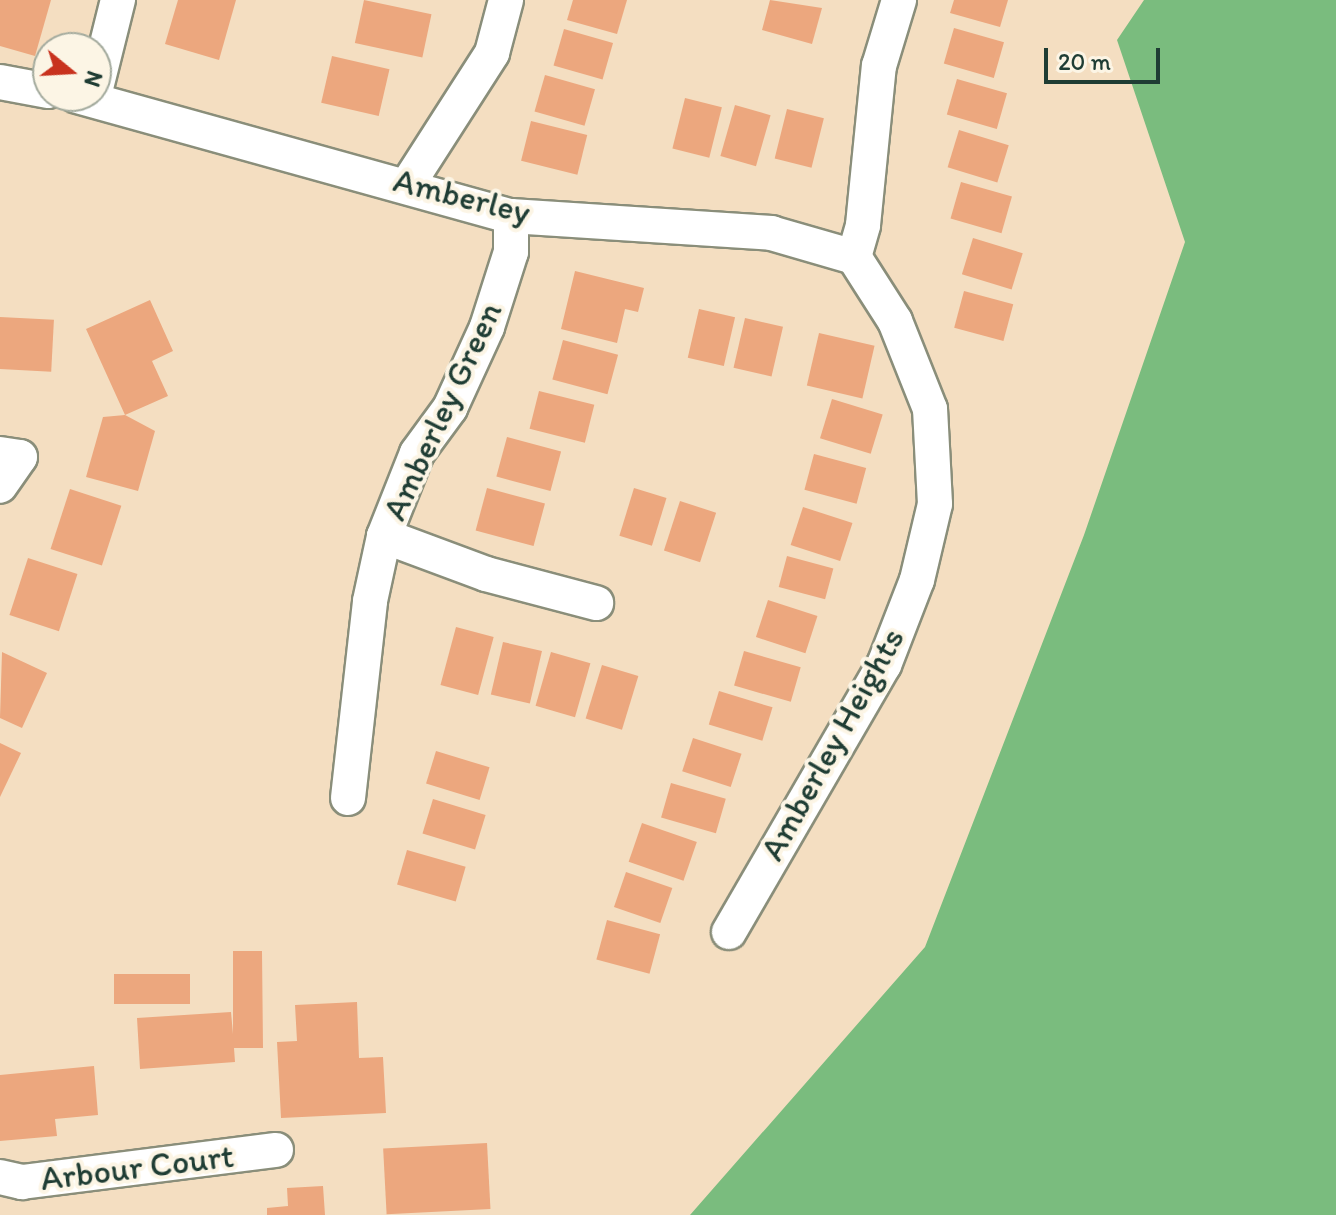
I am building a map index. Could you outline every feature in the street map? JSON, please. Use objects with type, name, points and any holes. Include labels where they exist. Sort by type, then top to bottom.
[{"type":"street","points":[[109,32],[118,0]]},
{"type":"street","points":[[408,184],[492,53],[506,0]]},
{"type":"street","points":[[854,257],[863,225],[879,66],[899,0]]},
{"type":"street","points":[[0,82],[32,88]]},
{"type":"street","name":"Amberley","points":[[112,101],[511,216],[771,233],[854,257]]},
{"type":"street","name":"Amberley Green","points":[[348,798],[370,601],[384,536],[417,453],[450,408],[487,327],[511,252],[511,216]]},
{"type":"street","name":"Amberley Heights","points":[[729,932],[884,665],[915,586],[935,504],[930,409],[895,321],[854,257]]},
{"type":"street","points":[[0,454],[20,457],[0,486]]},
{"type":"street","points":[[384,536],[486,574],[596,603]]},
{"type":"street","name":"Arbour Court","points":[[0,1177],[22,1182],[276,1150]]},
{"type":"green space","points":[[1144,0],[1336,0],[1336,1215],[690,1215],[925,947],[1084,535],[1185,242],[1117,40]]},
{"type":"building","points":[[0,0],[51,0],[42,32],[32,32],[32,55],[0,46]]},
{"type":"building","points":[[178,0],[236,0],[219,60],[165,44]]},
{"type":"building","points":[[364,0],[431,14],[422,57],[355,43]]},
{"type":"building","points":[[573,0],[627,0],[617,34],[567,20]]},
{"type":"building","points":[[770,0],[822,8],[812,44],[762,30]]},
{"type":"building","points":[[954,0],[1008,0],[1000,27],[950,13]]},
{"type":"building","points":[[954,28],[1004,42],[994,78],[944,64]]},
{"type":"building","points":[[564,29],[613,43],[603,80],[554,66]]},
{"type":"building","points":[[332,56],[389,69],[379,116],[321,103]]},
{"type":"building","points":[[545,75],[595,89],[585,126],[535,112]]},
{"type":"building","points":[[957,79],[1007,93],[997,129],[947,115]]},
{"type":"building","points":[[685,98],[722,107],[709,158],[672,148]]},
{"type":"building","points":[[735,105],[771,115],[756,166],[720,156]]},
{"type":"building","points":[[787,109],[824,118],[812,168],[775,158]]},
{"type":"building","points":[[531,121],[587,135],[577,175],[521,161]]},
{"type":"building","points":[[959,130],[1009,145],[997,182],[948,167]]},
{"type":"building","points":[[961,182],[1012,197],[1001,233],[951,219]]},
{"type":"building","points":[[973,238],[1023,253],[1012,290],[962,274]]},
{"type":"building","points":[[575,271],[644,288],[638,312],[625,309],[617,343],[561,329]]},
{"type":"building","points":[[964,291],[1013,304],[1003,341],[954,328]]},
{"type":"building","points":[[150,300],[173,351],[152,361],[168,396],[125,415],[86,329]]},
{"type":"building","points":[[699,309],[735,317],[724,366],[688,358]]},
{"type":"building","points":[[0,317],[54,320],[51,372],[0,369]]},
{"type":"building","points":[[745,318],[783,327],[772,376],[734,368]]},
{"type":"building","points":[[819,333],[875,346],[862,398],[807,386]]},
{"type":"building","points":[[563,340],[618,355],[607,394],[552,380]]},
{"type":"building","points":[[539,391],[594,405],[585,443],[530,429]]},
{"type":"building","points":[[832,399],[883,414],[871,454],[820,438]]},
{"type":"building","points":[[125,415],[155,431],[138,491],[86,477],[103,417]]},
{"type":"building","points":[[507,437],[561,451],[550,491],[496,477]]},
{"type":"building","points":[[814,454],[866,468],[857,504],[804,490]]},
{"type":"building","points":[[487,488],[545,504],[534,546],[476,531]]},
{"type":"building","points":[[634,488],[667,498],[652,546],[619,536]]},
{"type":"building","points":[[70,489],[121,506],[102,566],[51,549]]},
{"type":"building","points":[[680,501],[716,513],[700,562],[664,550]]},
{"type":"building","points":[[803,507],[852,523],[840,561],[791,545]]},
{"type":"building","points":[[787,556],[833,568],[825,599],[779,587]]},
{"type":"building","points":[[28,558],[77,574],[59,631],[9,615]]},
{"type":"building","points":[[768,600],[817,616],[805,653],[756,637]]},
{"type":"building","points":[[456,627],[494,637],[478,695],[440,685]]},
{"type":"building","points":[[503,642],[542,651],[530,704],[491,695]]},
{"type":"building","points":[[744,651],[801,667],[791,702],[734,686]]},
{"type":"building","points":[[2,652],[47,673],[22,728],[0,718]]},
{"type":"building","points":[[551,652],[590,663],[575,717],[536,706]]},
{"type":"building","points":[[602,665],[638,676],[622,730],[586,719]]},
{"type":"building","points":[[719,691],[773,707],[762,741],[709,724]]},
{"type":"building","points":[[693,738],[742,754],[731,787],[682,771]]},
{"type":"building","points":[[0,743],[21,753],[0,797]]},
{"type":"building","points":[[436,751],[490,767],[480,800],[426,784]]},
{"type":"building","points":[[671,783],[726,799],[716,833],[661,818]]},
{"type":"building","points":[[433,799],[486,815],[475,850],[422,833]]},
{"type":"building","points":[[642,823],[697,842],[683,881],[629,862]]},
{"type":"building","points":[[407,850],[466,867],[456,901],[397,885]]},
{"type":"building","points":[[626,872],[672,888],[660,923],[614,907]]},
{"type":"building","points":[[607,920],[660,934],[650,974],[596,960]]},
{"type":"building","points":[[233,951],[262,951],[263,1048],[234,1048],[235,1062],[140,1069],[137,1018],[231,1012],[233,1034]]},
{"type":"building","points":[[114,974],[190,974],[190,1004],[114,1004]]},
{"type":"building","points":[[357,1002],[359,1058],[383,1057],[386,1113],[281,1118],[277,1042],[297,1041],[295,1005]]},
{"type":"building","points":[[94,1066],[98,1115],[55,1119],[57,1136],[0,1141],[0,1075]]},
{"type":"building","points":[[487,1143],[490,1209],[387,1214],[383,1148]]},
{"type":"building","points":[[323,1186],[325,1215],[267,1215],[267,1208],[288,1206],[287,1188]]}]
